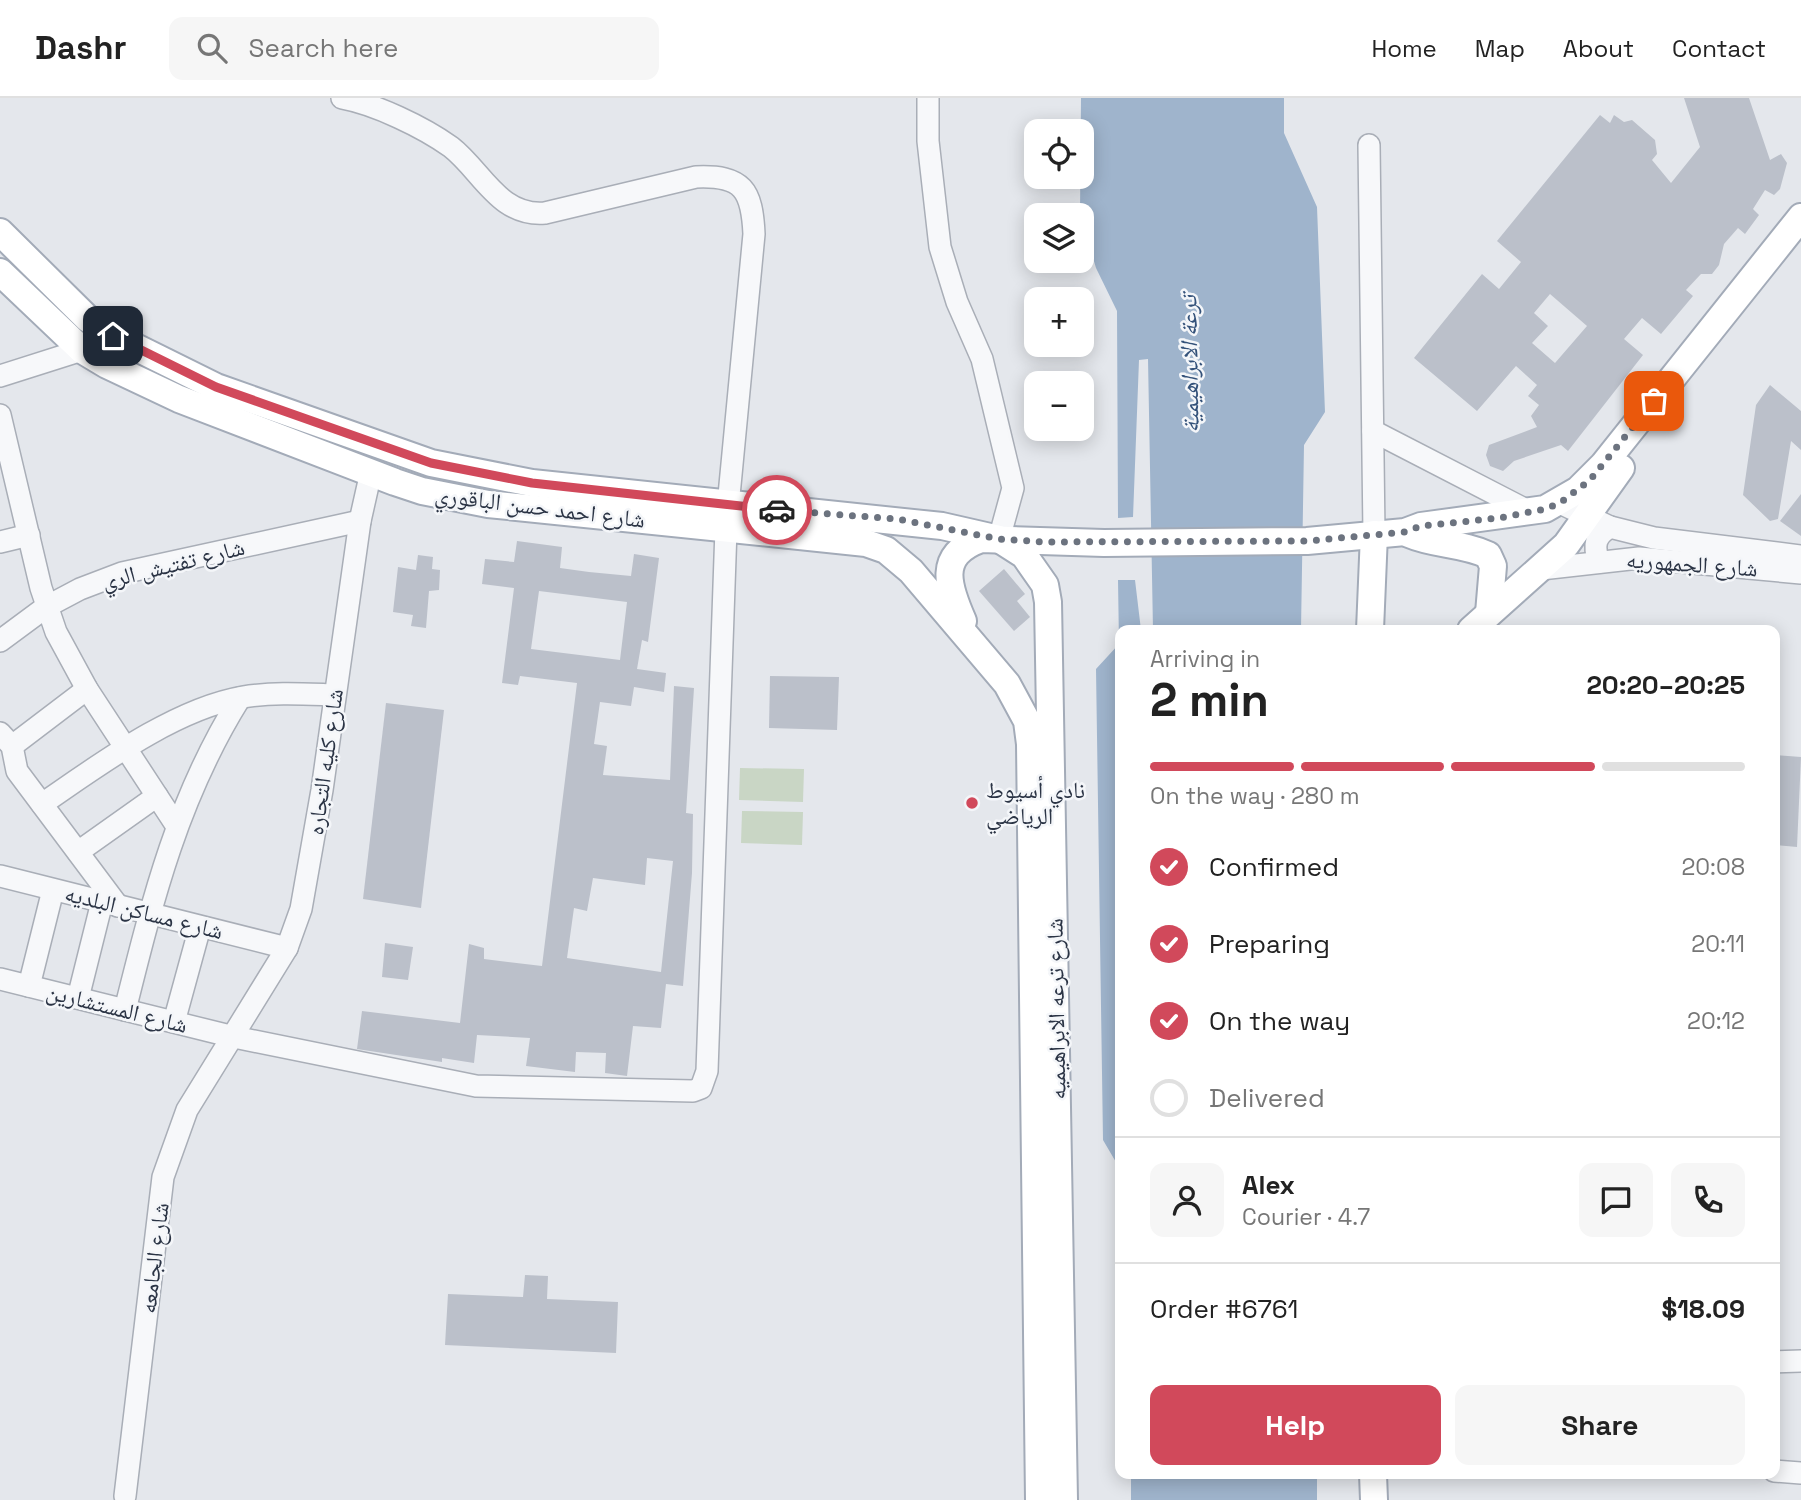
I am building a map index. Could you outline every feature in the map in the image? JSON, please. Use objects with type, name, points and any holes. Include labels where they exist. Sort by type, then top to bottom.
[{"type":"main road","points":[[972,642],[951,593],[951,566],[957,553],[967,544],[981,539],[1104,543],[1307,541],[1405,532],[1421,526],[1545,508],[1603,465],[1801,217]]},
{"type":"main road","name":"شارع احمد حسن الباقوري","points":[[0,232],[88,318],[113,336],[216,387],[431,463],[499,478],[845,539],[886,550],[911,570],[972,642]]},
{"type":"main road","points":[[1480,622],[1566,545],[1586,514],[1801,246]]},
{"type":"main road","name":"شارع احمد حسن الباقوري","points":[[1,274],[82,350],[179,399],[422,491],[488,504],[727,517],[897,519],[999,539]]},
{"type":"main road","points":[[422,491],[431,463]]},
{"type":"main road","points":[[1405,532],[1421,539],[1474,548],[1488,555],[1493,566],[1480,622]]},
{"type":"main road","points":[[1370,625],[1374,534]]},
{"type":"main road","name":"شارع ترعه الابراهيميه","points":[[999,539],[1024,555],[1037,570],[1045,585],[1048,602],[1038,1500]]},
{"type":"main road","name":"شارع ترعه الابراهيميه","points":[[972,642],[1007,684],[1027,721],[1044,993],[1064,1500]]},
{"type":"street","points":[[342,98],[375,107],[450,147],[485,185],[523,212],[545,213],[696,177],[716,176],[735,181],[747,193],[753,210],[754,234],[727,517]]},
{"type":"street","points":[[928,98],[928,141],[940,247],[957,302],[982,359],[1013,488],[999,539]]},
{"type":"street","points":[[1369,145],[1374,534]]},
{"type":"street","points":[[1,274],[23,255]]},
{"type":"street","points":[[0,376],[82,350]]},
{"type":"street","points":[[0,415],[46,607],[55,632],[87,689],[176,825]]},
{"type":"street","name":"شارع الجمهوريه","points":[[1373,431],[1545,508],[1586,514],[1611,527],[1676,542],[1801,556]]},
{"type":"street","name":"شارع كليه التجاره","points":[[234,1037],[287,948],[301,909],[359,521],[371,472]]},
{"type":"street","name":"شارع المستشارين","points":[[0,979],[234,1037],[476,1086],[652,1091],[701,1088],[707,1071],[727,517]]},
{"type":"street","name":"شارع تفتيش الري","points":[[1,636],[79,589],[122,573],[359,521]]},
{"type":"street","points":[[1599,562],[1594,546],[1596,539],[1611,527]]},
{"type":"street","points":[[0,542],[29,535]]},
{"type":"street","name":"شارع الجمهوريه","points":[[1547,564],[1665,559],[1801,573]]},
{"type":"street","points":[[78,998],[110,904],[78,852],[42,804],[9,769],[6,739],[87,689]]},
{"type":"street","points":[[42,804],[125,747],[205,708],[240,698],[291,693],[334,695]]},
{"type":"street","points":[[125,1010],[149,914],[176,825],[204,760],[240,698]]},
{"type":"street","points":[[78,852],[157,796]]},
{"type":"street","name":"شارع مساكن البلديه","points":[[2,883],[53,890],[287,948]]},
{"type":"street","points":[[29,986],[53,890]]},
{"type":"street","points":[[174,1022],[200,927]]},
{"type":"street","name":"شارع الجامعه","points":[[125,1496],[163,1177],[187,1110],[234,1037]]},
{"type":"street","points":[[1780,1362],[1801,1361]]},
{"type":"street","points":[[1780,1471],[1801,1473]]},
{"type":"green space","points":[[740,768],[804,769],[803,802],[739,800]]},
{"type":"green space","points":[[742,811],[803,812],[802,845],[741,843]]},
{"type":"water","name":"ترعة الابراهيمية","points":[[1081,98],[1284,98],[1284,133],[1317,207],[1325,412],[1304,445],[1301,625],[1153,625],[1148,359],[1139,360],[1133,517],[1118,518],[1117,311],[1096,268],[1094,203],[1080,203],[1080,189],[1094,189],[1094,119],[1081,119]]},
{"type":"water","points":[[1118,580],[1135,580],[1140,625],[1119,625]]},
{"type":"water","points":[[1115,648],[1115,1160],[1103,1140],[1096,669]]},
{"type":"water","points":[[1131,1479],[1317,1479],[1317,1500],[1131,1500]]},
{"type":"building","points":[[1684,98],[1749,98],[1770,160],[1781,154],[1787,163],[1780,189],[1774,195],[1765,190],[1753,209],[1759,215],[1745,234],[1738,228],[1724,244],[1719,265],[1712,274],[1701,274],[1686,290],[1693,296],[1661,334],[1642,318],[1624,339],[1643,355],[1568,451],[1561,445],[1514,461],[1503,471],[1490,466],[1486,455],[1489,445],[1537,427],[1531,416],[1539,405],[1528,396],[1537,385],[1516,366],[1477,411],[1414,358],[1482,274],[1499,289],[1521,262],[1497,241],[1600,115],[1610,123],[1614,115],[1624,122],[1632,120],[1655,140],[1657,154],[1652,160],[1671,183],[1700,147]],"holes":[[[1550,294],[1587,326],[1555,363],[1532,343],[1548,326],[1534,313]]]},
{"type":"building","points":[[1770,385],[1801,411],[1801,450],[1791,441],[1778,519],[1770,521],[1743,495],[1756,405]]},
{"type":"building","points":[[1801,494],[1801,536],[1780,521]]},
{"type":"building","points":[[517,541],[562,547],[560,568],[589,572],[631,576],[634,554],[659,558],[648,642],[642,640],[637,669],[666,673],[664,692],[634,687],[631,706],[600,702],[594,744],[607,746],[603,775],[670,780],[674,686],[694,688],[686,813],[693,814],[692,873],[683,986],[666,984],[661,1028],[633,1026],[627,1076],[605,1073],[606,1053],[576,1052],[575,1072],[526,1066],[530,1038],[477,1035],[474,1063],[442,1058],[442,1062],[357,1049],[362,1011],[460,1023],[469,944],[484,948],[484,959],[542,966],[577,683],[520,676],[518,685],[502,683],[514,588],[482,584],[485,559],[514,562]],"holes":[[[539,591],[627,602],[620,660],[531,649]],[[647,858],[673,861],[661,972],[567,958],[574,908],[587,911],[593,878],[645,885]]]},
{"type":"building","points":[[418,555],[433,557],[432,569],[440,570],[439,590],[429,591],[426,628],[411,626],[413,615],[393,612],[398,567],[416,570]]},
{"type":"building","points":[[1004,569],[1025,594],[1017,601],[1030,617],[1014,631],[979,591]]},
{"type":"building","points":[[770,676],[839,677],[837,730],[769,728]]},
{"type":"building","points":[[386,703],[444,710],[421,908],[363,899]]},
{"type":"building","points":[[1780,755],[1801,757],[1797,847],[1780,846]]},
{"type":"building","points":[[385,943],[413,947],[408,980],[382,977]]},
{"type":"building","points":[[525,1275],[548,1276],[547,1299],[618,1302],[616,1353],[445,1345],[448,1294],[523,1297]]},
{"type":"way so far","points":[[777,510],[897,519],[999,539],[1044,542],[1307,541],[1405,532],[1421,526],[1499,518],[1545,509],[1560,503],[1590,480],[1654,401]]},
{"type":"place","name":"نادي أسيوط الرياضي","points":[[972,803]]},
{"type":"route","points":[[113,336],[216,387],[452,469],[532,483],[777,510]]}]
